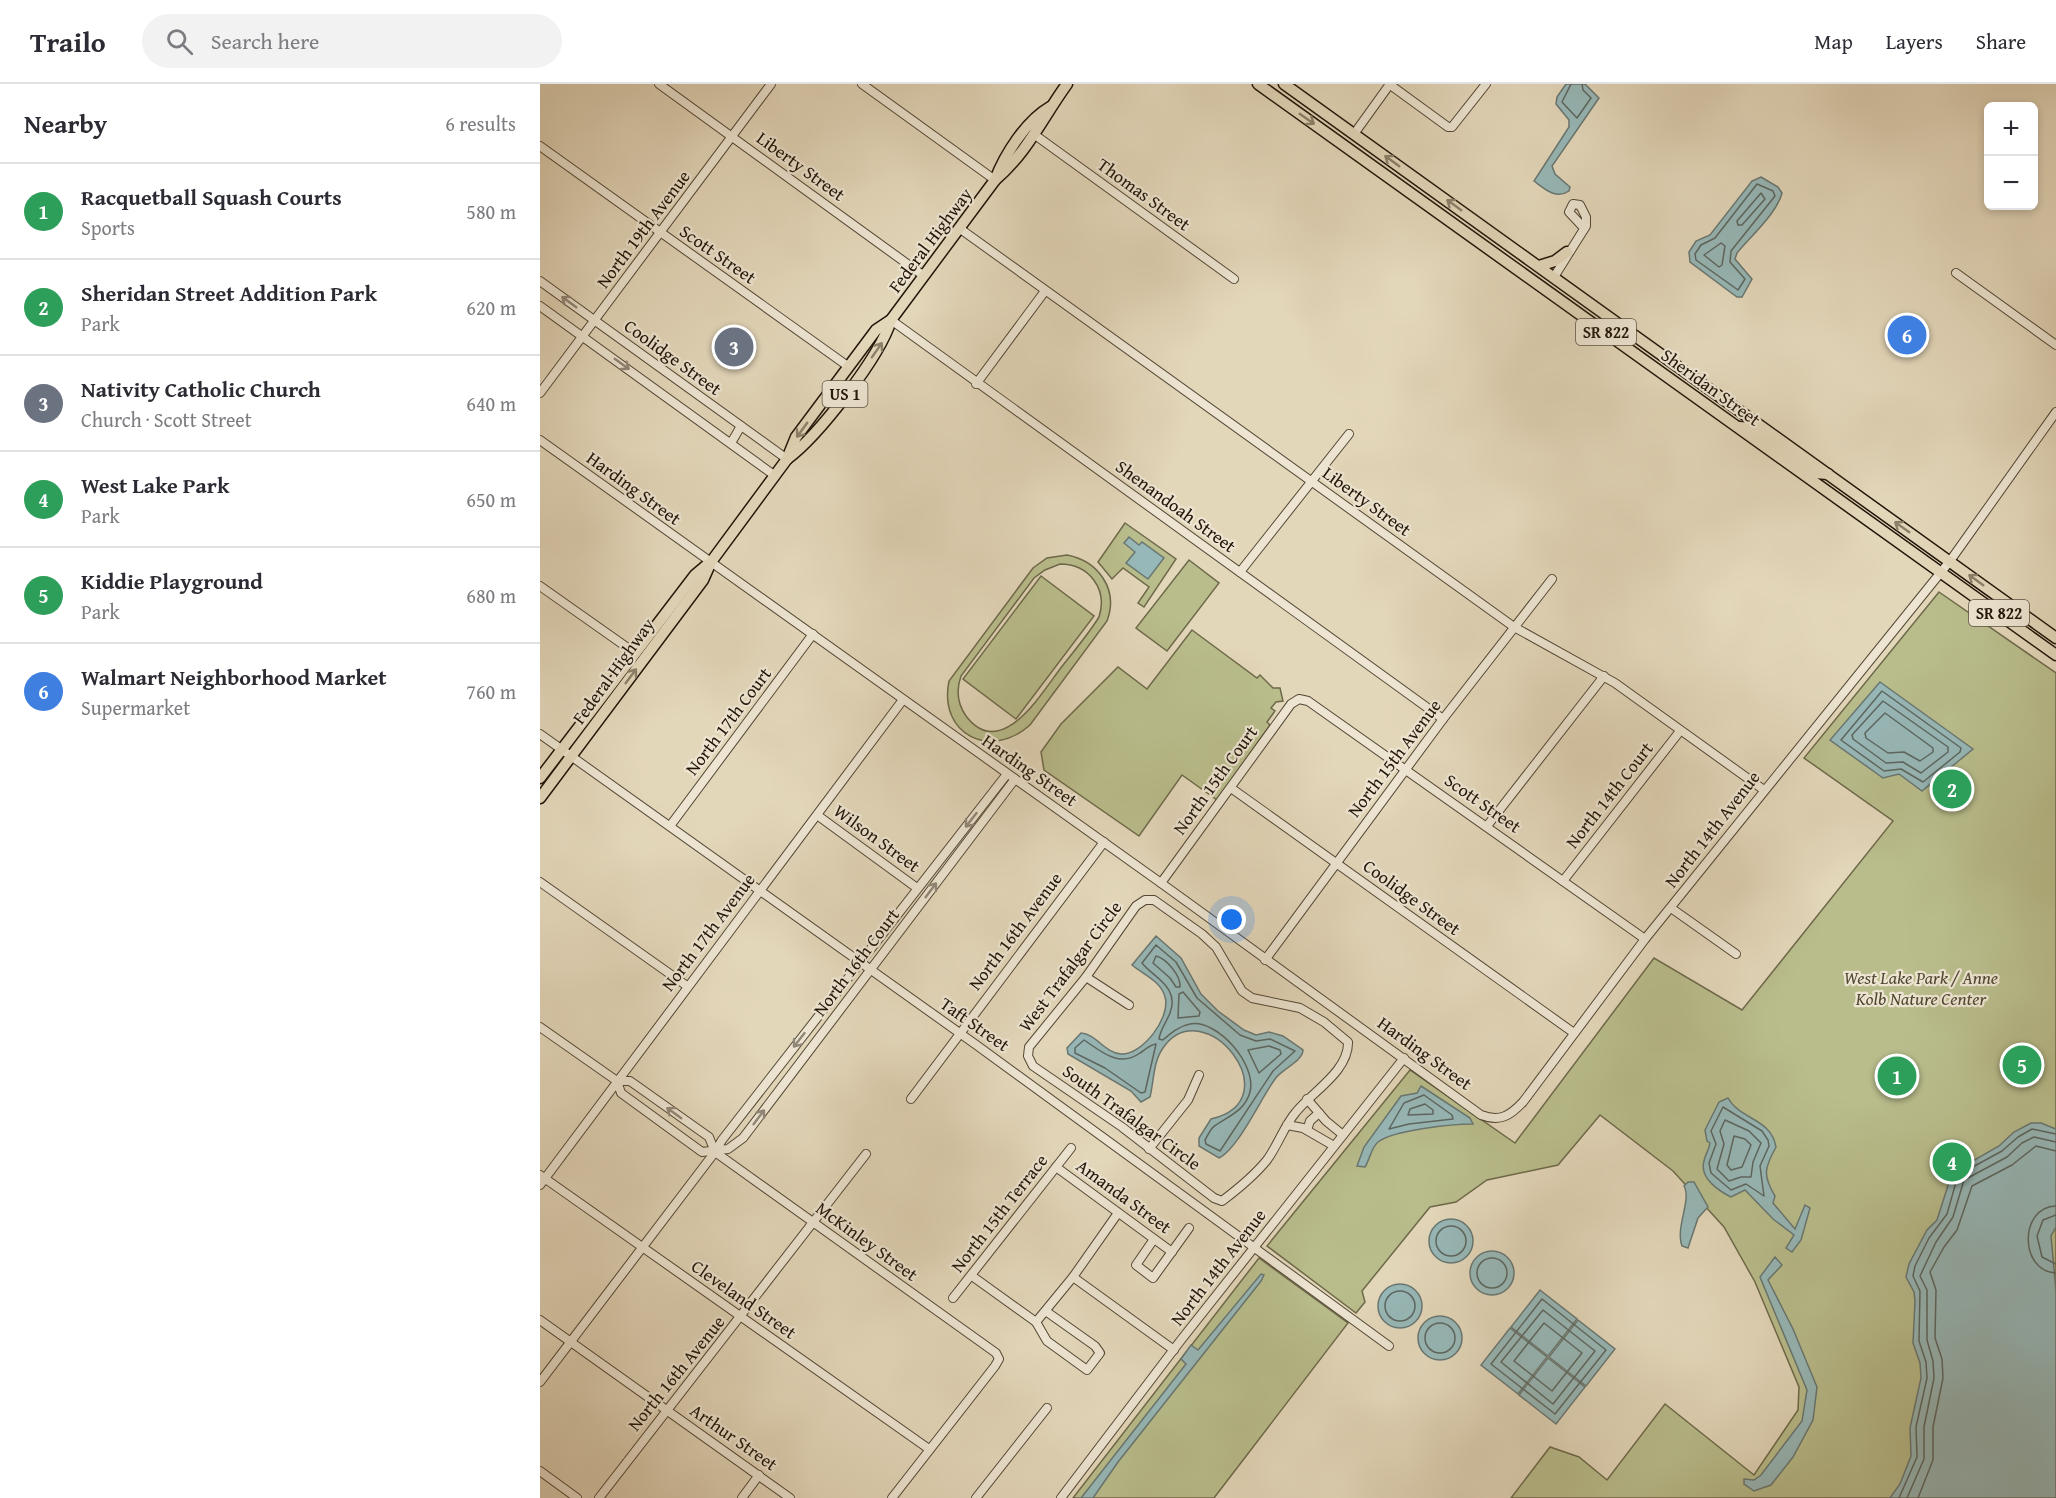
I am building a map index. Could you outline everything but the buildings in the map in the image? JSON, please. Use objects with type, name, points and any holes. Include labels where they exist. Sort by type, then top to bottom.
[{"type":"main road","name":"Federal Highway","points":[[540,778],[566,752],[703,579],[711,562],[774,475],[787,459],[807,444],[823,424],[885,337],[891,320],[995,180],[1011,167],[1035,135],[1046,119],[1050,107],[1067,84]]},
{"type":"main road","name":"Sheridan Street","points":[[1258,84],[2056,655]]},
{"type":"main road","name":"Sheridan Street","points":[[1284,84],[2056,638]]},
{"type":"main road","name":"Federal Highway","points":[[995,180],[1001,164],[1025,130],[1038,114],[1050,107]]},
{"type":"main road","points":[[1463,230],[1480,235],[1531,272],[1543,278],[1554,277]]},
{"type":"main road","points":[[1539,266],[1556,261],[1567,252]]},
{"type":"main road","points":[[1560,299],[1576,298],[1627,335],[1651,346]]},
{"type":"main road","name":"Federal Highway","points":[[787,459],[796,437],[876,330],[891,320]]},
{"type":"main road","points":[[1654,366],[1670,370],[1740,418],[1752,418]]},
{"type":"main road","points":[[1739,427],[1753,428],[1814,473],[1828,474]]},
{"type":"main road","name":"Federal Highway","points":[[540,798],[566,752],[635,653],[695,575],[711,562]]},
{"type":"street","name":"Liberty Street","points":[[659,84],[924,276]]},
{"type":"street","name":"North 19th Avenue","points":[[540,393],[771,84]]},
{"type":"street","points":[[862,84],[995,180]]},
{"type":"street","points":[[1354,134],[1390,84],[1448,127],[1452,127],[1486,84]]},
{"type":"street","name":"Thomas Street","points":[[1035,135],[1234,279]]},
{"type":"street","name":"Scott Street","points":[[540,146],[849,367]]},
{"type":"street","points":[[1554,277],[1567,252],[1585,227],[1587,217],[1580,205],[1572,205],[1570,214],[1585,227]]},
{"type":"street","name":"Liberty Street","points":[[959,228],[1514,627],[1559,654],[1604,676],[1764,790]]},
{"type":"street","points":[[1956,273],[2056,345]]},
{"type":"street","name":"Coolidge Street","points":[[540,281],[787,459]]},
{"type":"street","points":[[976,384],[1045,291]]},
{"type":"street","name":"Coolidge Street","points":[[540,306],[774,475]]},
{"type":"street","name":"Shenandoah Street","points":[[891,320],[976,384],[1443,719]]},
{"type":"street","name":"North 14th Avenue","points":[[1503,1118],[1516,1110],[1645,939],[1950,561],[2056,412]]},
{"type":"street","points":[[731,443],[741,426]]},
{"type":"street","points":[[1240,572],[1349,434]]},
{"type":"street","name":"Harding Street","points":[[540,440],[813,634],[902,701],[1104,842],[1481,1115],[1491,1119],[1503,1118]]},
{"type":"street","name":"North 15th Avenue","points":[[1265,960],[1443,719],[1552,579]]},
{"type":"street","points":[[540,586],[635,653]]},
{"type":"street","name":"North 17th Court","points":[[670,826],[813,634]]},
{"type":"street","points":[[1487,826],[1604,676]]},
{"type":"street","name":"Scott Street","points":[[1299,699],[1308,701],[1645,939]]},
{"type":"street","name":"North 15th Court","points":[[1161,883],[1291,704],[1299,699]]},
{"type":"street","name":"North 17th Avenue","points":[[542,1179],[902,701]]},
{"type":"street","name":"North 14th Court","points":[[1563,881],[1680,730]]},
{"type":"street","name":"Taft Street","points":[[540,734],[959,1033],[1389,1346]]},
{"type":"street","name":"North 16th Court","points":[[540,1382],[722,1140],[1007,774]]},
{"type":"street","name":"North 16th Court","points":[[737,1144],[1015,779]]},
{"type":"street","name":"Coolidge Street","points":[[1231,788],[1574,1033]]},
{"type":"street","name":"Wilson Street","points":[[817,815],[917,888]]},
{"type":"street","name":"North 16th Avenue","points":[[911,1099],[1104,842]]},
{"type":"street","points":[[540,882],[687,986]]},
{"type":"street","name":"West Trafalgar Circle","points":[[1028,1056],[1029,1047],[1086,977],[1136,906],[1145,900],[1155,900],[1216,947],[1242,991],[1252,998],[1300,1008],[1324,1022],[1348,1042],[1347,1054],[1307,1099]]},
{"type":"street","points":[[1671,908],[1736,954]]},
{"type":"street","points":[[1086,977],[1129,1005]]},
{"type":"street","name":"McKinley Street","points":[[540,1027],[616,1081],[621,1094],[702,1152],[715,1152]]},
{"type":"street","name":"South Trafalgar Circle","points":[[1028,1056],[1033,1066],[1214,1198],[1222,1201],[1267,1160],[1287,1125]]},
{"type":"street","name":"North 14th Avenue","points":[[1061,1498],[1254,1247],[1404,1058]]},
{"type":"street","points":[[1149,1149],[1188,1100],[1199,1075]]},
{"type":"street","name":"McKinley Street","points":[[616,1081],[630,1081],[709,1137],[715,1152],[996,1353],[999,1359],[929,1449]]},
{"type":"street","points":[[1334,1146],[1307,1130],[1287,1125],[1307,1099],[1343,1135]]},
{"type":"street","points":[[1307,1130],[1310,1121],[1319,1113]]},
{"type":"street","points":[[715,1152],[737,1144]]},
{"type":"street","points":[[735,1166],[733,1159],[737,1144]]},
{"type":"street","name":"North 15th Terrace","points":[[954,1298],[1071,1148]]},
{"type":"street","name":"North 16th Avenue","points":[[599,1498],[866,1154]]},
{"type":"street","name":"Amanda Street","points":[[1056,1167],[1172,1252]]},
{"type":"street","name":"Cleveland Street","points":[[542,1179],[929,1449]]},
{"type":"street","points":[[1036,1322],[1047,1312],[1118,1213]]},
{"type":"street","points":[[1154,1239],[1136,1265],[1153,1278],[1189,1228]]},
{"type":"street","points":[[972,1276],[1036,1322],[1047,1341],[1087,1370],[1100,1353],[1095,1346],[1047,1312]]},
{"type":"street","points":[[1073,1277],[1174,1350]]},
{"type":"street","name":"Arthur Street","points":[[540,1320],[790,1498]]},
{"type":"street","points":[[975,1498],[1047,1408]]},
{"type":"street","points":[[892,1498],[929,1449]]},
{"type":"street","points":[[540,1471],[577,1498]]},
{"type":"street","points":[[742,1498],[759,1475]]},
{"type":"green space","points":[[1125,523],[1176,559],[1144,607],[1138,603],[1149,587],[1123,568],[1112,579],[1098,562]]},
{"type":"green space","points":[[1067,555],[1088,563],[1096,570],[1108,588],[1110,609],[1107,621],[1030,725],[1015,735],[999,740],[984,741],[971,736],[960,728],[952,716],[948,700],[949,681],[1033,568],[1047,558]],"holes":[[[1060,564],[1080,568],[1094,580],[1101,597],[1099,617],[1042,693],[1019,719],[1006,728],[993,732],[979,728],[966,716],[959,701],[958,686],[961,676],[1034,578],[1045,570]]]},
{"type":"green space","points":[[1189,560],[1219,583],[1167,651],[1136,628]]},
{"type":"green space","points":[[1041,576],[1094,616],[1016,719],[963,679]]},
{"type":"green space","name":"West Lake Park / Anne Kolb Nature Center","points":[[1939,592],[2056,673],[2056,1498],[1511,1498],[1550,1447],[1579,1457],[1607,1480],[1665,1404],[1754,1475],[1798,1410],[1799,1387],[1755,1282],[1724,1227],[1673,1171],[1600,1115],[1558,1165],[1487,1180],[1456,1202],[1430,1207],[1362,1291],[1365,1302],[1356,1313],[1267,1246],[1410,1070],[1515,1143],[1654,958],[1742,1010],[1893,821],[1804,758]]},
{"type":"green space","points":[[1192,630],[1257,678],[1260,675],[1273,688],[1280,688],[1283,701],[1276,702],[1271,708],[1275,711],[1267,722],[1270,725],[1217,800],[1182,775],[1139,836],[1044,770],[1041,752],[1061,724],[1118,667],[1147,689]]},
{"type":"green space","points":[[1259,1258],[1348,1323],[1214,1498],[1073,1498]]},
{"type":"water","points":[[1566,84],[1585,84],[1599,98],[1552,166],[1555,174],[1570,187],[1569,191],[1555,194],[1534,181],[1569,127],[1569,120],[1556,104],[1557,97]]},
{"type":"water","points":[[1761,177],[1778,187],[1782,193],[1769,216],[1737,253],[1735,259],[1752,279],[1742,297],[1737,297],[1690,262],[1689,252],[1696,241],[1710,235],[1752,181]]},
{"type":"water","points":[[1129,537],[1139,545],[1142,542],[1164,558],[1148,579],[1126,563],[1135,552],[1124,543]]},
{"type":"water","points":[[1880,682],[1973,749],[1922,791],[1899,774],[1883,778],[1830,740]]},
{"type":"water","points":[[1156,936],[1181,958],[1201,994],[1218,1011],[1244,1030],[1256,1035],[1269,1032],[1283,1036],[1303,1050],[1300,1058],[1278,1075],[1234,1145],[1219,1158],[1199,1146],[1199,1138],[1211,1119],[1234,1108],[1244,1092],[1243,1073],[1233,1054],[1218,1040],[1199,1032],[1180,1033],[1160,1053],[1150,1097],[1141,1102],[1131,1091],[1068,1054],[1067,1048],[1081,1033],[1115,1053],[1129,1053],[1146,1042],[1160,1024],[1166,1005],[1163,991],[1156,982],[1132,965]]},
{"type":"water","points":[[1421,1086],[1470,1118],[1473,1124],[1424,1128],[1396,1134],[1376,1144],[1365,1167],[1357,1166],[1364,1147],[1401,1096],[1417,1093]]},
{"type":"water","points":[[1728,1098],[1740,1111],[1768,1130],[1773,1137],[1776,1147],[1766,1171],[1768,1182],[1775,1196],[1773,1203],[1795,1229],[1805,1205],[1810,1208],[1801,1240],[1792,1252],[1786,1248],[1794,1235],[1773,1219],[1745,1190],[1731,1197],[1711,1183],[1704,1173],[1704,1161],[1710,1143],[1707,1141],[1705,1130],[1719,1102]]},
{"type":"water","points":[[2031,1123],[2041,1123],[2056,1129],[2056,1227],[2051,1236],[2056,1291],[2056,1498],[1890,1498],[1900,1484],[1911,1456],[1910,1428],[1921,1378],[1920,1363],[1913,1343],[1914,1292],[1906,1277],[1909,1264],[1927,1230],[1937,1220],[1952,1173],[1999,1146],[2014,1132]]},
{"type":"water","points":[[1688,1182],[1694,1182],[1708,1207],[1698,1218],[1688,1248],[1682,1246],[1680,1231],[1686,1199],[1684,1186]]},
{"type":"water","points":[[1451,1219],[1466,1226],[1473,1241],[1466,1256],[1451,1263],[1436,1256],[1429,1241],[1436,1226]]},
{"type":"water","points":[[1492,1251],[1507,1258],[1514,1273],[1507,1288],[1492,1295],[1477,1288],[1470,1273],[1477,1258]]},
{"type":"water","points":[[1775,1257],[1782,1265],[1768,1280],[1793,1329],[1817,1387],[1813,1420],[1793,1457],[1771,1485],[1754,1491],[1744,1484],[1744,1479],[1754,1480],[1761,1475],[1802,1421],[1807,1390],[1760,1277]]},
{"type":"water","points":[[1261,1274],[1264,1275],[1261,1281],[1118,1462],[1093,1498],[1081,1498],[1186,1364],[1181,1359],[1191,1345],[1198,1350]]},
{"type":"water","points":[[1400,1284],[1415,1291],[1422,1306],[1415,1321],[1400,1328],[1385,1321],[1378,1306],[1385,1291]]},
{"type":"water","points":[[1540,1290],[1577,1319],[1548,1356],[1511,1327]]},
{"type":"water","points":[[1440,1316],[1455,1323],[1462,1338],[1455,1353],[1440,1360],[1425,1353],[1418,1338],[1425,1323]]},
{"type":"water","points":[[1578,1320],[1615,1349],[1586,1386],[1549,1357]]},
{"type":"water","points":[[1510,1328],[1547,1357],[1518,1394],[1481,1365]]},
{"type":"water","points":[[1548,1358],[1585,1387],[1556,1424],[1519,1395]]},
{"type":"place","name":"Walmart Neighborhood Market","points":[[1907,335]]},
{"type":"place","name":"Nativity Catholic Church","points":[[734,347]]},
{"type":"place","name":"Sheridan Street Addition Park","points":[[1952,789]]},
{"type":"place","name":"Kiddie Playground","points":[[2022,1065]]},
{"type":"place","name":"Racquetball Squash Courts","points":[[1897,1076]]},
{"type":"place","name":"West Lake Park","points":[[1952,1162]]}]
